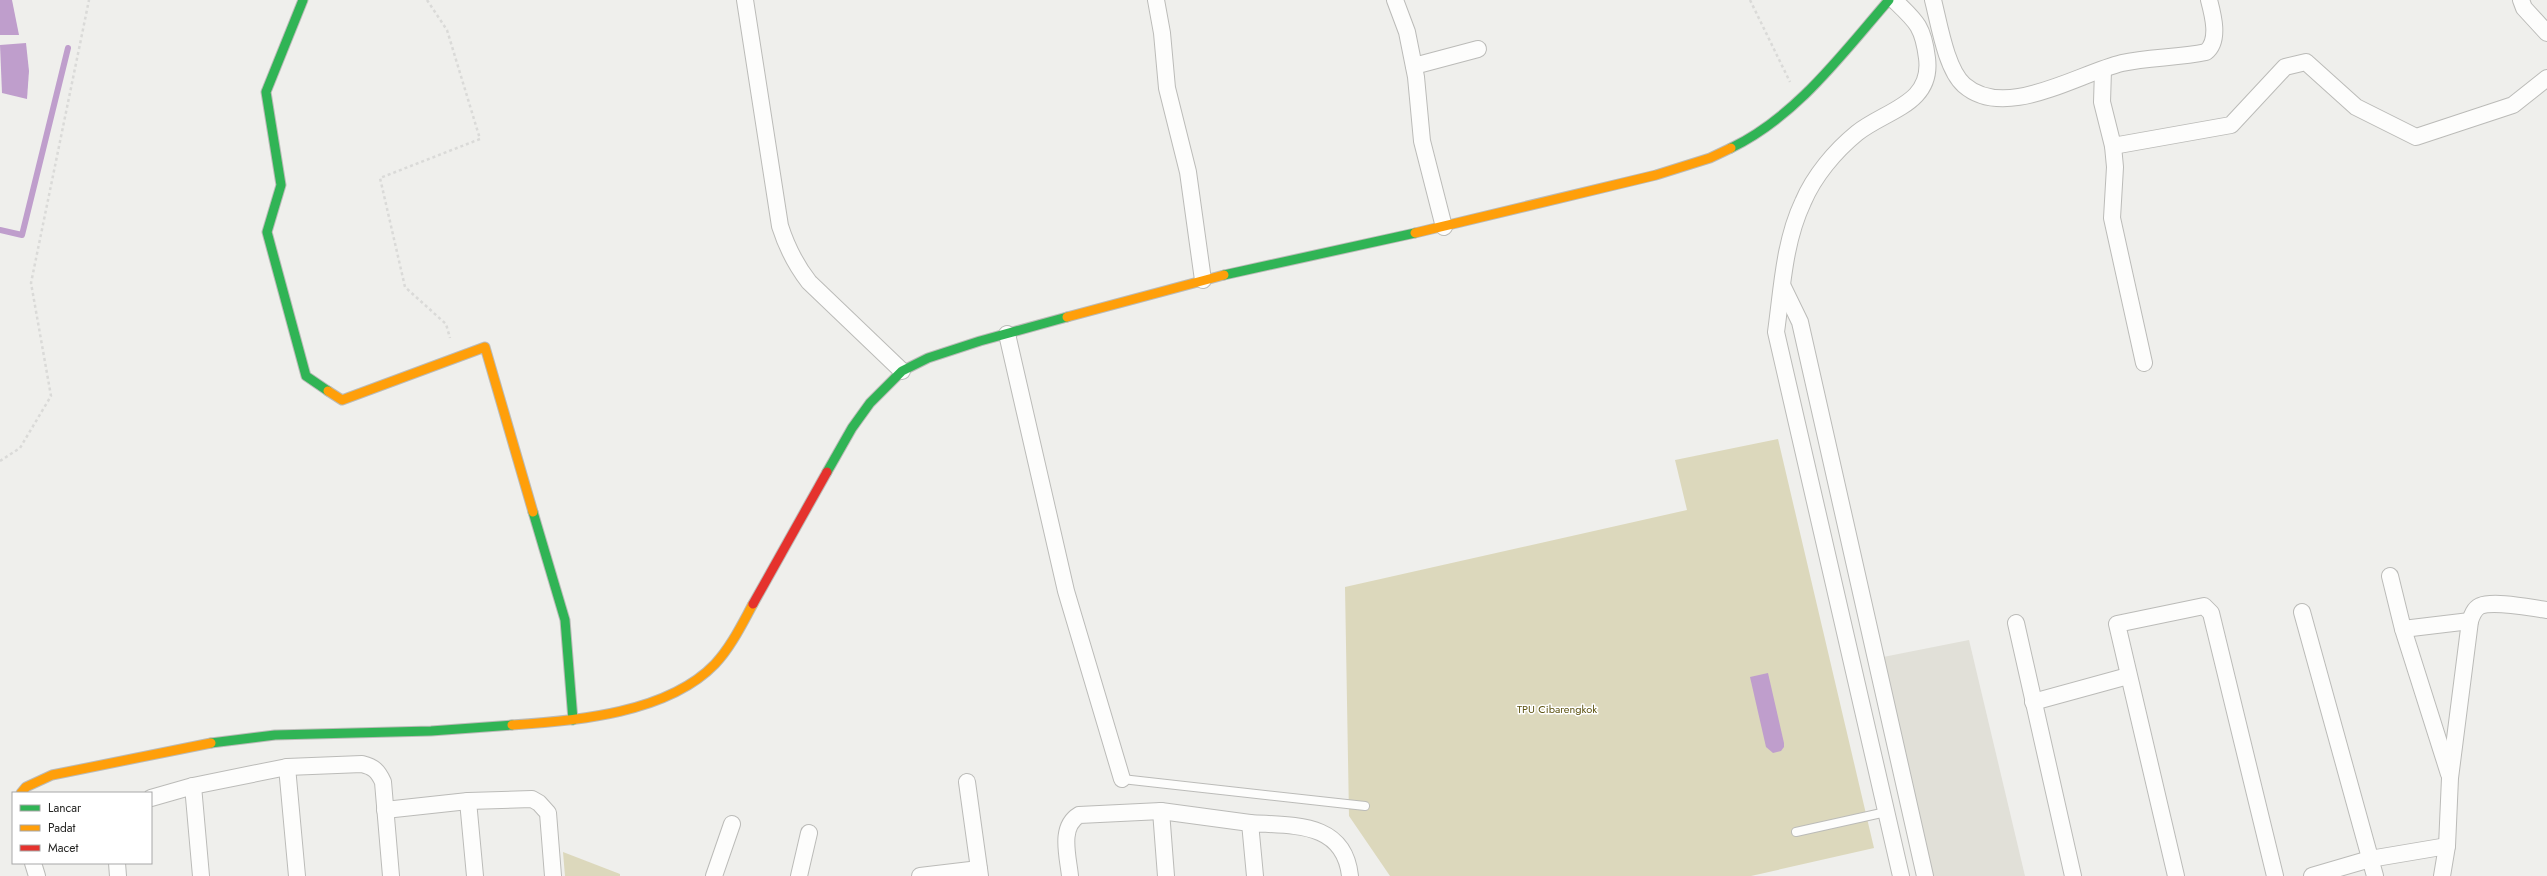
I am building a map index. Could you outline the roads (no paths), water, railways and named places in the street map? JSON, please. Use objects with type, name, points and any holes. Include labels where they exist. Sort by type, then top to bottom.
[{"type":"street","points":[[303,0],[266,92],[281,185],[267,232],[306,376],[342,400],[484,347],[565,620],[573,720]]},
{"type":"street","points":[[745,0],[780,226],[788,250],[796,266],[809,282],[902,371]]},
{"type":"street","points":[[1156,0],[1162,33],[1167,88],[1188,172],[1203,280]]},
{"type":"street","points":[[1395,0],[1407,32],[1414,66],[1422,141],[1444,227]]},
{"type":"street","points":[[22,792],[26,787],[52,775],[233,740],[275,735],[431,731],[573,720],[653,701],[679,690],[699,678],[716,663],[734,638],[852,428],[870,403],[902,371],[928,358],[1007,334],[1203,280],[1444,227],[1656,175],[1710,158],[1758,132],[1800,100],[1889,0]]},
{"type":"street","points":[[1894,0],[1919,24],[1926,45],[1929,72],[1923,88],[1913,98],[1857,133],[1826,164],[1802,202],[1787,252],[1776,332],[1901,876]]},
{"type":"street","points":[[1933,0],[1951,63],[1962,84],[1972,91],[1988,97],[2009,99],[2121,63],[2206,52],[2212,45],[2213,40],[2213,15],[2209,0]]},
{"type":"street","points":[[2521,0],[2524,8],[2547,33]]},
{"type":"street","points":[[1414,66],[1478,49]]},
{"type":"street","points":[[2113,146],[2231,125],[2285,67],[2306,62],[2356,107],[2416,137],[2513,105],[2547,78]]},
{"type":"street","points":[[2103,70],[2102,102],[2113,146],[2115,167],[2112,218],[2144,363]]},
{"type":"street","points":[[1783,287],[1800,322],[1925,876]]},
{"type":"street","points":[[1007,334],[1066,591],[1122,779]]},
{"type":"street","points":[[2390,576],[2403,629],[2450,778]]},
{"type":"street","points":[[2442,876],[2447,846],[2450,778],[2470,621],[2475,609],[2481,605],[2497,604],[2547,610]]},
{"type":"street","points":[[2176,876],[2117,631],[2119,622],[2204,606],[2211,613],[2275,876]]},
{"type":"street","points":[[2302,612],[2375,876]]},
{"type":"street","points":[[2403,629],[2470,621]]},
{"type":"street","points":[[2016,623],[2073,876]]},
{"type":"street","points":[[2033,702],[2128,676]]},
{"type":"street","points":[[152,798],[193,786],[287,767],[362,764],[371,766],[376,769],[383,782],[391,876]]},
{"type":"street","points":[[1877,770],[1900,764]]},
{"type":"street","points":[[287,767],[297,876]]},
{"type":"street","points":[[920,876],[980,872],[967,782]]},
{"type":"street","points":[[193,786],[201,876]]},
{"type":"street","points":[[385,810],[468,801],[524,798],[539,803],[548,813],[553,876]]},
{"type":"street","points":[[468,801],[475,876]]},
{"type":"street","points":[[1162,811],[1166,876]]},
{"type":"street","points":[[1070,876],[1066,840],[1068,826],[1072,819],[1079,814],[1162,811],[1250,823],[1317,829],[1328,834],[1345,856],[1350,876]]},
{"type":"street","points":[[1250,823],[1255,876]]},
{"type":"street","points":[[714,876],[732,824]]},
{"type":"street","points":[[799,876],[809,833]]},
{"type":"street","points":[[2312,876],[2370,859],[2447,846]]},
{"type":"street","points":[[33,864],[37,876]]},
{"type":"street","points":[[117,864],[118,876]]},
{"type":"lane","points":[[1122,779],[1365,806]]},
{"type":"lane","points":[[1796,832],[1886,812]]},
{"type":"waterway","points":[[0,230],[22,235],[68,48]]},
{"type":"park label","name":"TPU Cibarengkok","points":[[1557,709]]}]
